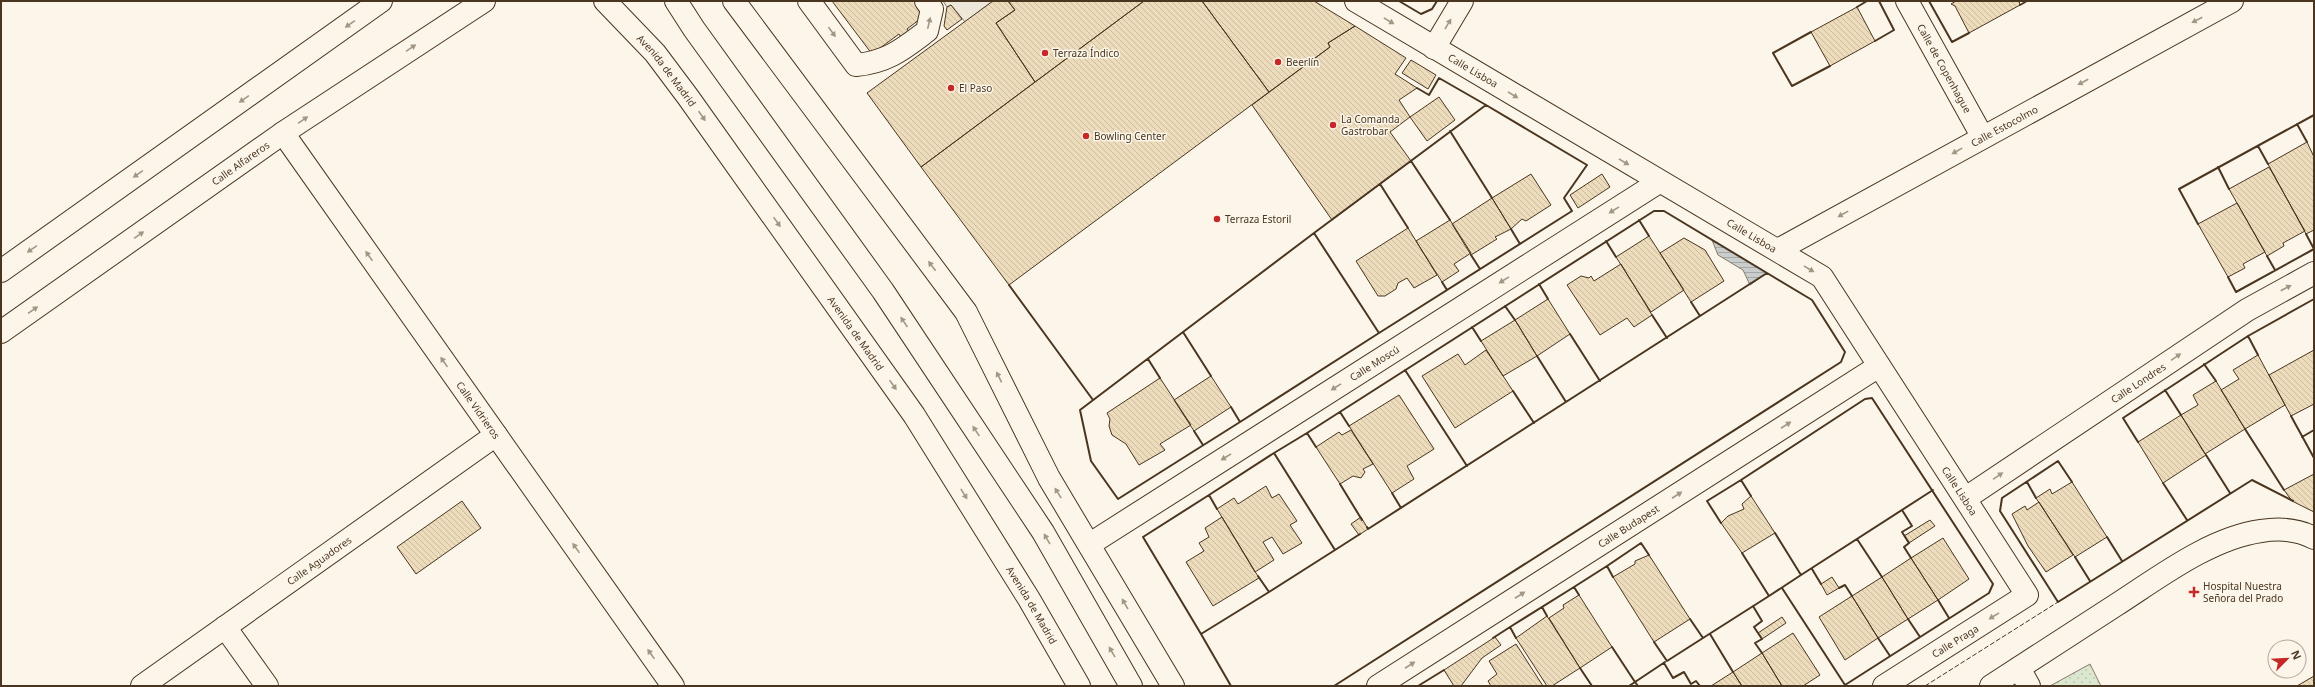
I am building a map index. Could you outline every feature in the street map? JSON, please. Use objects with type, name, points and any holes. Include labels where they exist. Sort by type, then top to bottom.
[{"type":"street","points":[[1,271],[381,1]]},
{"type":"street","name":"Calle Alfareros","points":[[1,332],[283,133],[484,1]]},
{"type":"street","name":"Avenida de Madrid","points":[[605,1],[629,24],[669,72],[914,415],[1029,599],[1079,686]]},
{"type":"street","points":[[676,1],[694,29],[883,291],[1043,532],[1131,686]]},
{"type":"street","points":[[734,1],[966,312],[1049,478],[1174,686]]},
{"type":"street","points":[[809,1],[856,65],[872,64],[893,56],[927,31],[932,9],[926,1]]},
{"type":"street","name":"Calle Lisboa","points":[[1356,1],[1659,182],[1822,277],[1966,498],[2027,595]]},
{"type":"street","points":[[1434,48],[1462,1]]},
{"type":"street","name":"Calle de Copenhague","points":[[1907,1],[1982,136]]},
{"type":"street","name":"Calle Estocolmo","points":[[1778,250],[2227,2]]},
{"type":"street","name":"Calle Vidrieros","points":[[283,133],[673,686]]},
{"type":"street","name":"Calle Moscú","points":[[1090,544],[1659,182]]},
{"type":"street","name":"Calle Londres","points":[[1966,498],[2247,310],[2314,273]]},
{"type":"street","name":"Calle Budapest","points":[[1378,686],[1879,366]]},
{"type":"street","name":"Calle Aguadores","points":[[142,686],[496,435]]},
{"type":"street","points":[[1991,686],[2024,677],[2178,565],[2211,548],[2245,535],[2278,529],[2291,529],[2314,538]]},
{"type":"street","name":"Calle Praga","points":[[1884,686],[2027,595]]},
{"type":"street","points":[[225,627],[267,686]]},
{"type":"green space","points":[[2090,664],[2101,686],[2050,686]]},
{"type":"shaded area","points":[[943,1],[993,1],[965,22],[951,5],[947,7]]},
{"type":"shaded area","points":[[1712,240],[1767,273],[1750,285],[1743,270],[1718,255]]},
{"type":"building","points":[[832,1],[919,1],[928,13],[907,29],[912,36],[904,42],[899,34],[872,54]]},
{"type":"building","name":"El Paso","points":[[993,1],[1008,1],[1015,10],[996,23],[1035,82],[921,167],[867,93]]},
{"type":"building","name":"Terraza Índico","points":[[1008,1],[1144,1],[1035,82],[996,23],[1015,10]]},
{"type":"building","name":"Bowling Center","points":[[1144,1],[1202,1],[1269,92],[1009,285],[921,167]]},
{"type":"building","name":"Beerlín","points":[[1202,1],[1314,1],[1355,26],[1328,43],[1330,47],[1269,92]]},
{"type":"building","points":[[1956,1],[2019,1],[2020,5],[1969,33],[1955,6],[1951,4]]},
{"type":"building","points":[[951,5],[962,19],[947,30],[944,26],[947,7]]},
{"type":"building","points":[[1857,7],[1875,41],[1830,66],[1811,32]]},
{"type":"building","name":"La Comanda Gastrobar","points":[[1355,26],[1406,58],[1395,74],[1417,88],[1399,100],[1410,117],[1390,132],[1411,161],[1332,220],[1252,105],[1330,47],[1328,43]]},
{"type":"building","points":[[1411,60],[1436,75],[1428,89],[1402,73]]},
{"type":"building","points":[[1439,97],[1455,120],[1427,141],[1410,117]]},
{"type":"building","points":[[2307,142],[2314,157],[2314,230],[2306,234],[2268,164]]},
{"type":"building","points":[[2269,167],[2305,231],[2283,243],[2284,246],[2267,256],[2229,189]]},
{"type":"building","points":[[1531,174],[1551,205],[1526,221],[1522,219],[1511,229],[1492,198]]},
{"type":"building","points":[[1602,174],[1610,187],[1578,208],[1570,195]]},
{"type":"building","points":[[1492,198],[1511,229],[1495,237],[1497,239],[1471,255],[1452,224]]},
{"type":"building","points":[[2237,203],[2265,252],[2243,264],[2245,268],[2228,277],[2198,224]]},
{"type":"building","points":[[1450,220],[1471,253],[1454,264],[1459,271],[1442,282],[1416,241]]},
{"type":"building","points":[[1408,228],[1437,275],[1414,288],[1407,278],[1398,283],[1396,289],[1385,296],[1378,296],[1356,261]]},
{"type":"building","points":[[1649,236],[1684,290],[1651,312],[1616,257]]},
{"type":"building","points":[[1684,238],[1705,250],[1724,281],[1691,302],[1660,253]]},
{"type":"building","points":[[1621,264],[1652,315],[1634,327],[1627,318],[1600,335],[1567,285],[1581,276],[1589,278],[1591,276],[1594,281]]},
{"type":"building","points":[[1548,299],[1570,334],[1537,356],[1515,320]]},
{"type":"building","points":[[1515,320],[1537,356],[1503,376],[1481,341]]},
{"type":"building","points":[[1486,350],[1513,391],[1455,428],[1422,376],[1458,354],[1465,365]]},
{"type":"building","points":[[2314,350],[2314,404],[2291,416],[2269,375]]},
{"type":"building","points":[[2258,355],[2285,405],[2245,429],[2221,390],[2239,379],[2233,370]]},
{"type":"building","points":[[1211,376],[1231,407],[1194,431],[1174,400]]},
{"type":"building","points":[[1160,378],[1191,425],[1160,444],[1165,450],[1139,465],[1126,444],[1112,435],[1109,426],[1110,419],[1107,413]]},
{"type":"building","points":[[2216,381],[2245,429],[2205,454],[2181,415],[2198,405],[2193,395]]},
{"type":"building","points":[[1399,395],[1434,449],[1407,466],[1414,479],[1392,493],[1349,426]]},
{"type":"building","points":[[2181,415],[2206,455],[2163,483],[2138,442]]},
{"type":"building","points":[[1351,430],[1373,464],[1363,469],[1365,472],[1361,478],[1353,476],[1340,484],[1316,447],[1339,432],[1342,435]]},
{"type":"building","points":[[2314,474],[2314,512],[2292,501],[2284,490]]},
{"type":"building","points":[[2072,482],[2107,537],[2075,557],[2036,498],[2050,489],[2052,494]]},
{"type":"building","points":[[1266,486],[1272,498],[1279,494],[1297,521],[1290,525],[1302,543],[1283,554],[1272,537],[1263,542],[1274,560],[1255,572],[1217,509],[1234,498],[1238,504]]},
{"type":"building","points":[[1751,496],[1775,533],[1742,553],[1721,523],[1728,516],[1744,509],[1742,504]]},
{"type":"building","points":[[462,501],[481,528],[416,574],[397,547]]},
{"type":"building","points":[[2039,502],[2073,555],[2046,572],[2028,546],[2012,514],[2025,506],[2027,510]]},
{"type":"building","points":[[1222,517],[1259,578],[1213,606],[1186,562],[1204,551],[1199,543],[1209,537],[1205,528]]},
{"type":"building","points":[[1361,517],[1368,529],[1359,535],[1351,524]]},
{"type":"building","points":[[1930,520],[1935,526],[1909,543],[1904,536]]},
{"type":"building","points":[[1943,538],[1969,579],[1938,600],[1911,558]]},
{"type":"building","points":[[1649,555],[1690,619],[1654,642],[1613,577],[1635,564],[1635,561]]},
{"type":"building","points":[[1911,558],[1938,600],[1908,619],[1882,577]]},
{"type":"building","points":[[1832,577],[1839,588],[1827,595],[1821,584]]},
{"type":"building","points":[[1882,577],[1908,619],[1878,638],[1852,596]]},
{"type":"building","points":[[1579,595],[1612,647],[1580,668],[1549,618],[1564,608],[1563,605]]},
{"type":"building","points":[[1852,596],[1878,638],[1845,660],[1819,617]]},
{"type":"building","points":[[1547,616],[1580,668],[1552,686],[1547,686],[1516,638]]},
{"type":"building","points":[[1782,617],[1786,623],[1762,639],[1758,633]]},
{"type":"building","points":[[1793,633],[1820,675],[1803,686],[1782,686],[1762,653]]},
{"type":"building","points":[[1495,637],[1501,645],[1482,658],[1461,686],[1454,686],[1444,670]]},
{"type":"building","points":[[1516,644],[1543,686],[1491,686],[1488,681],[1497,674],[1489,661]]},
{"type":"building","points":[[1762,653],[1782,686],[1742,686],[1733,672]]},
{"type":"building","points":[[1733,672],[1742,686],[1711,686]]},
{"type":"building","points":[[2314,676],[2314,686],[2297,686]]},
{"type":"fence","points":[[1925,686],[2058,602]]},
{"type":"wall","points":[[1399,1],[1421,14],[1432,9],[1437,1]]},
{"type":"wall","points":[[1857,7],[1867,1]]},
{"type":"wall","points":[[1875,41],[1894,30],[1879,1]]},
{"type":"wall","points":[[1929,1],[1952,42],[1969,33]]},
{"type":"wall","points":[[2020,5],[2027,1]]},
{"type":"wall","points":[[1811,32],[1773,53],[1792,86],[1830,66]]},
{"type":"wall","points":[[1417,88],[1429,95],[1439,78],[1486,105]]},
{"type":"wall","points":[[1486,105],[1587,165],[1564,198],[1572,211],[1379,333],[1314,233],[1486,105]]},
{"type":"wall","points":[[2198,224],[2179,189],[2314,115]]},
{"type":"wall","points":[[2297,124],[2307,142]]},
{"type":"wall","points":[[1450,131],[1492,198]]},
{"type":"wall","points":[[2258,146],[2268,164]]},
{"type":"wall","points":[[1411,161],[1450,220]]},
{"type":"wall","points":[[2218,167],[2229,189]]},
{"type":"wall","points":[[1380,184],[1408,228]]},
{"type":"wall","points":[[1316,447],[1307,433],[1654,211],[1664,211],[1767,273],[1368,529],[1367,527]]},
{"type":"wall","points":[[1639,220],[1649,236]]},
{"type":"wall","points":[[1511,229],[1520,244]]},
{"type":"wall","points":[[1183,332],[1314,233]]},
{"type":"wall","points":[[2306,234],[2314,249]]},
{"type":"wall","points":[[1606,241],[1616,257]]},
{"type":"wall","points":[[2228,277],[2236,292],[2314,249]]},
{"type":"wall","points":[[1471,255],[1480,269]]},
{"type":"wall","points":[[2267,256],[2275,270]]},
{"type":"wall","points":[[1334,686],[1841,362],[1845,352],[1812,300],[1767,273]]},
{"type":"wall","points":[[1442,282],[1447,290]]},
{"type":"wall","points":[[1539,284],[1548,299]]},
{"type":"wall","points":[[1009,285],[1093,400]]},
{"type":"wall","points":[[2138,442],[2123,418],[2248,336],[2314,299]]},
{"type":"wall","points":[[1691,302],[1700,316]]},
{"type":"wall","points":[[1505,306],[1515,320]]},
{"type":"wall","points":[[1652,315],[1667,338]]},
{"type":"wall","points":[[1472,327],[1481,341]]},
{"type":"wall","points":[[1211,376],[1183,332],[1080,410],[1091,461],[1118,499],[1240,422],[1231,407]]},
{"type":"wall","points":[[1240,422],[1379,333]]},
{"type":"wall","points":[[1570,334],[1600,381]]},
{"type":"wall","points":[[2248,336],[2258,355]]},
{"type":"wall","points":[[1537,356],[1566,402]]},
{"type":"wall","points":[[1148,359],[1160,378]]},
{"type":"wall","points":[[2204,364],[2216,381]]},
{"type":"wall","points":[[1405,370],[1467,466]]},
{"type":"wall","points":[[2165,390],[2181,415]]},
{"type":"wall","points":[[1513,391],[1534,423]]},
{"type":"wall","points":[[1741,480],[1865,399],[1872,398],[1993,584],[1989,593],[1845,685],[1782,588]]},
{"type":"wall","points":[[1340,412],[1349,426]]},
{"type":"wall","points":[[2291,416],[2314,458]]},
{"type":"wall","points":[[2245,429],[2284,490]]},
{"type":"wall","points":[[2302,437],[2314,430]]},
{"type":"wall","points":[[1194,431],[1203,445]]},
{"type":"wall","points":[[1274,453],[1307,433]]},
{"type":"wall","points":[[1217,509],[1209,495],[1274,453],[1335,550],[1269,592],[1258,576]]},
{"type":"wall","points":[[2206,455],[2230,493]]},
{"type":"wall","points":[[2072,482],[2058,461],[2002,498],[2000,511],[2058,602],[2252,480],[2293,501]]},
{"type":"wall","points":[[1721,523],[1707,501],[1741,480],[1751,496]]},
{"type":"wall","points":[[2027,482],[2036,498]]},
{"type":"wall","points":[[2163,483],[2187,520]]},
{"type":"wall","points":[[1340,484],[1362,520]]},
{"type":"wall","points":[[1801,575],[1933,490]]},
{"type":"wall","points":[[1392,493],[1401,508]]},
{"type":"wall","points":[[1209,495],[1143,537],[1201,634],[1269,592]]},
{"type":"wall","points":[[1902,510],[1912,526],[1902,532],[1909,543],[1904,547],[1911,558]]},
{"type":"wall","points":[[1742,553],[1769,596],[1801,575],[1775,533]]},
{"type":"wall","points":[[1335,550],[1360,534]]},
{"type":"wall","points":[[2107,537],[2122,561]]},
{"type":"wall","points":[[1857,539],[1882,577]]},
{"type":"wall","points":[[1613,577],[1607,566],[1641,543],[1649,555]]},
{"type":"wall","points":[[2075,557],[2090,581]]},
{"type":"wall","points":[[1574,587],[1607,566]]},
{"type":"wall","points":[[1812,569],[1821,584]]},
{"type":"wall","points":[[1839,588],[1845,585],[1852,596]]},
{"type":"wall","points":[[1516,638],[1510,627],[1574,587],[1579,595]]},
{"type":"wall","points":[[1703,638],[1769,596]]},
{"type":"wall","points":[[1938,600],[1949,618]]},
{"type":"wall","points":[[1753,606],[1762,621],[1754,627],[1762,639],[1755,643],[1762,653]]},
{"type":"wall","points":[[1542,607],[1547,616]]},
{"type":"wall","points":[[1654,642],[1667,661],[1703,638],[1690,619]]},
{"type":"wall","points":[[1908,619],[1920,637]]},
{"type":"wall","points":[[1493,638],[1510,627]]},
{"type":"wall","points":[[1201,634],[1231,686]]},
{"type":"wall","points":[[1710,634],[1733,672]]},
{"type":"wall","points":[[1878,638],[1890,656]]},
{"type":"wall","points":[[1612,647],[1635,682],[1629,686]]},
{"type":"wall","points":[[1638,686],[1635,682],[1665,662]]},
{"type":"wall","points":[[1664,663],[1673,678],[1684,672],[1691,684],[1696,681],[1700,686]]},
{"type":"wall","points":[[1580,668],[1592,686]]},
{"type":"wall","points":[[1418,686],[1444,670]]},
{"type":"place","name":"Terraza Índico","points":[[1045,53]]},
{"type":"place","name":"Beerlín","points":[[1278,62]]},
{"type":"place","name":"El Paso","points":[[951,88]]},
{"type":"place","name":"La Comanda Gastrobar","points":[[1333,125]]},
{"type":"place","name":"Bowling Center","points":[[1086,136]]},
{"type":"place","name":"Terraza Estoril","points":[[1217,219]]},
{"type":"place","name":"Hospital Nuestra Señora del Prado","points":[[2194,592]]}]
